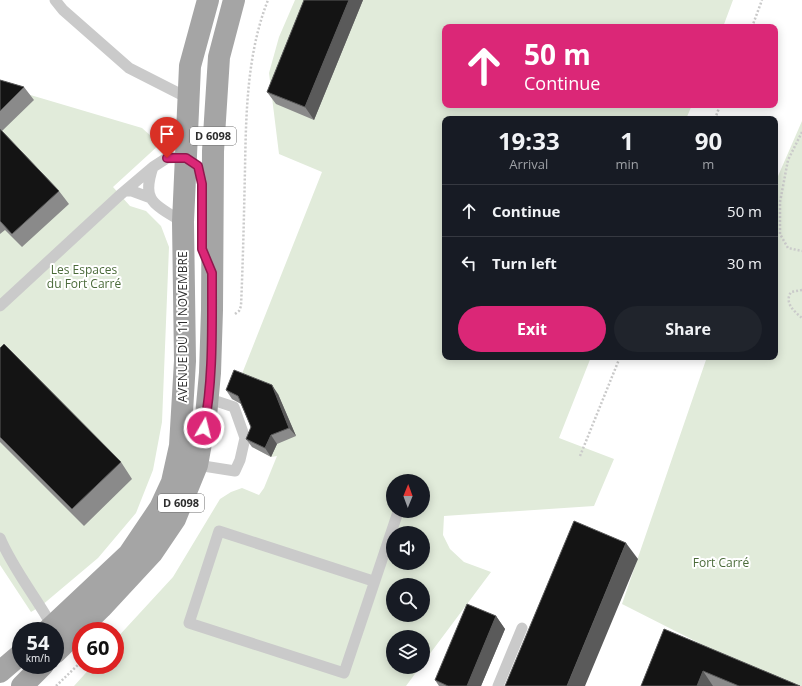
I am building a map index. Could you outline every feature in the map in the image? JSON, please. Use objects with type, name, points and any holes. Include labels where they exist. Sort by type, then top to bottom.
[{"type":"main road","name":"AVENUE DU 11 NOVEMBRE","points":[[56,622],[129,554],[160,508],[172,482],[180,446],[185,361],[184,222],[190,66],[208,0]]},
{"type":"main road","name":"AVENUE DU 11 NOVEMBRE","points":[[64,644],[101,608],[152,553],[175,519],[196,465],[206,416],[207,400],[211,326],[213,151],[219,57],[234,0]]},
{"type":"main road","points":[[186,158],[198,166],[202,184],[202,249],[212,273]]},
{"type":"main road","points":[[0,672],[12,662]]},
{"type":"main road","points":[[24,685],[34,674]]},
{"type":"lane","points":[[55,0],[63,10],[128,68],[188,98]]},
{"type":"lane","points":[[0,306],[124,191],[153,167],[167,158],[186,158]]},
{"type":"lane","points":[[151,198],[149,184],[153,167]]},
{"type":"lane","points":[[124,191],[132,191],[151,198],[160,208],[184,222]]},
{"type":"lane","points":[[196,465],[236,471],[245,438],[234,407],[207,400]]},
{"type":"lane","points":[[374,581],[219,531],[189,623],[344,673],[396,518]]},
{"type":"lane","points":[[0,538],[6,552],[40,606],[46,622]]},
{"type":"lane","points":[[498,686],[522,628]]},
{"type":"path","points":[[241,306],[246,114],[254,51],[264,10],[268,0]]},
{"type":"path","points":[[753,24],[762,0]]},
{"type":"path","points":[[802,132],[788,160],[780,202],[780,234],[788,248],[802,251]]},
{"type":"path","points":[[802,290],[791,292],[788,296],[788,301],[793,311],[802,318]]},
{"type":"path","points":[[580,456],[619,360]]},
{"type":"path","points":[[56,686],[72,671]]},
{"type":"green space","points":[[295,0],[733,0],[724,24],[442,24],[442,108],[691,108],[687,116],[442,116],[442,360],[590,360],[559,438],[614,459],[594,506],[444,516],[443,535],[450,549],[464,562],[491,572],[430,654],[430,630],[386,630],[386,674],[415,674],[406,686],[74,686],[85,674],[124,674],[124,630],[173,577],[220,499],[231,492],[242,488],[259,495],[264,488],[277,456],[271,457],[252,447],[258,436],[245,405],[232,399],[322,172],[279,154],[269,73],[279,37]]},
{"type":"green space","name":"Les Espaces du Fort Carré","points":[[0,86],[142,128],[160,144],[113,187],[130,206],[146,211],[161,226],[169,247],[162,422],[153,470],[136,513],[98,558],[41,606],[31,612],[0,565]]},
{"type":"green space","name":"Fort Carré","points":[[802,121],[802,686],[784,686],[622,604],[706,360],[778,360],[778,176]]},
{"type":"building","points":[[304,0],[349,0],[305,107],[267,92]]},
{"type":"building","points":[[0,80],[24,87],[0,111]]},
{"type":"building","points":[[0,129],[59,191],[12,234],[0,221]]},
{"type":"building","points":[[4,344],[121,462],[72,509],[0,437],[0,348]]},
{"type":"building","points":[[234,370],[272,385],[289,428],[271,435],[265,448],[246,439],[251,427],[238,396],[226,390]]},
{"type":"building","points":[[574,521],[626,543],[567,686],[505,686]]},
{"type":"building","points":[[467,604],[496,616],[467,686],[448,686],[435,680]]},
{"type":"building","points":[[664,629],[800,686],[739,686],[703,671],[697,686],[641,686]]},
{"type":"route","points":[[167,158],[186,158],[198,166],[202,184],[202,249],[212,273],[210,374],[204,428]]}]
